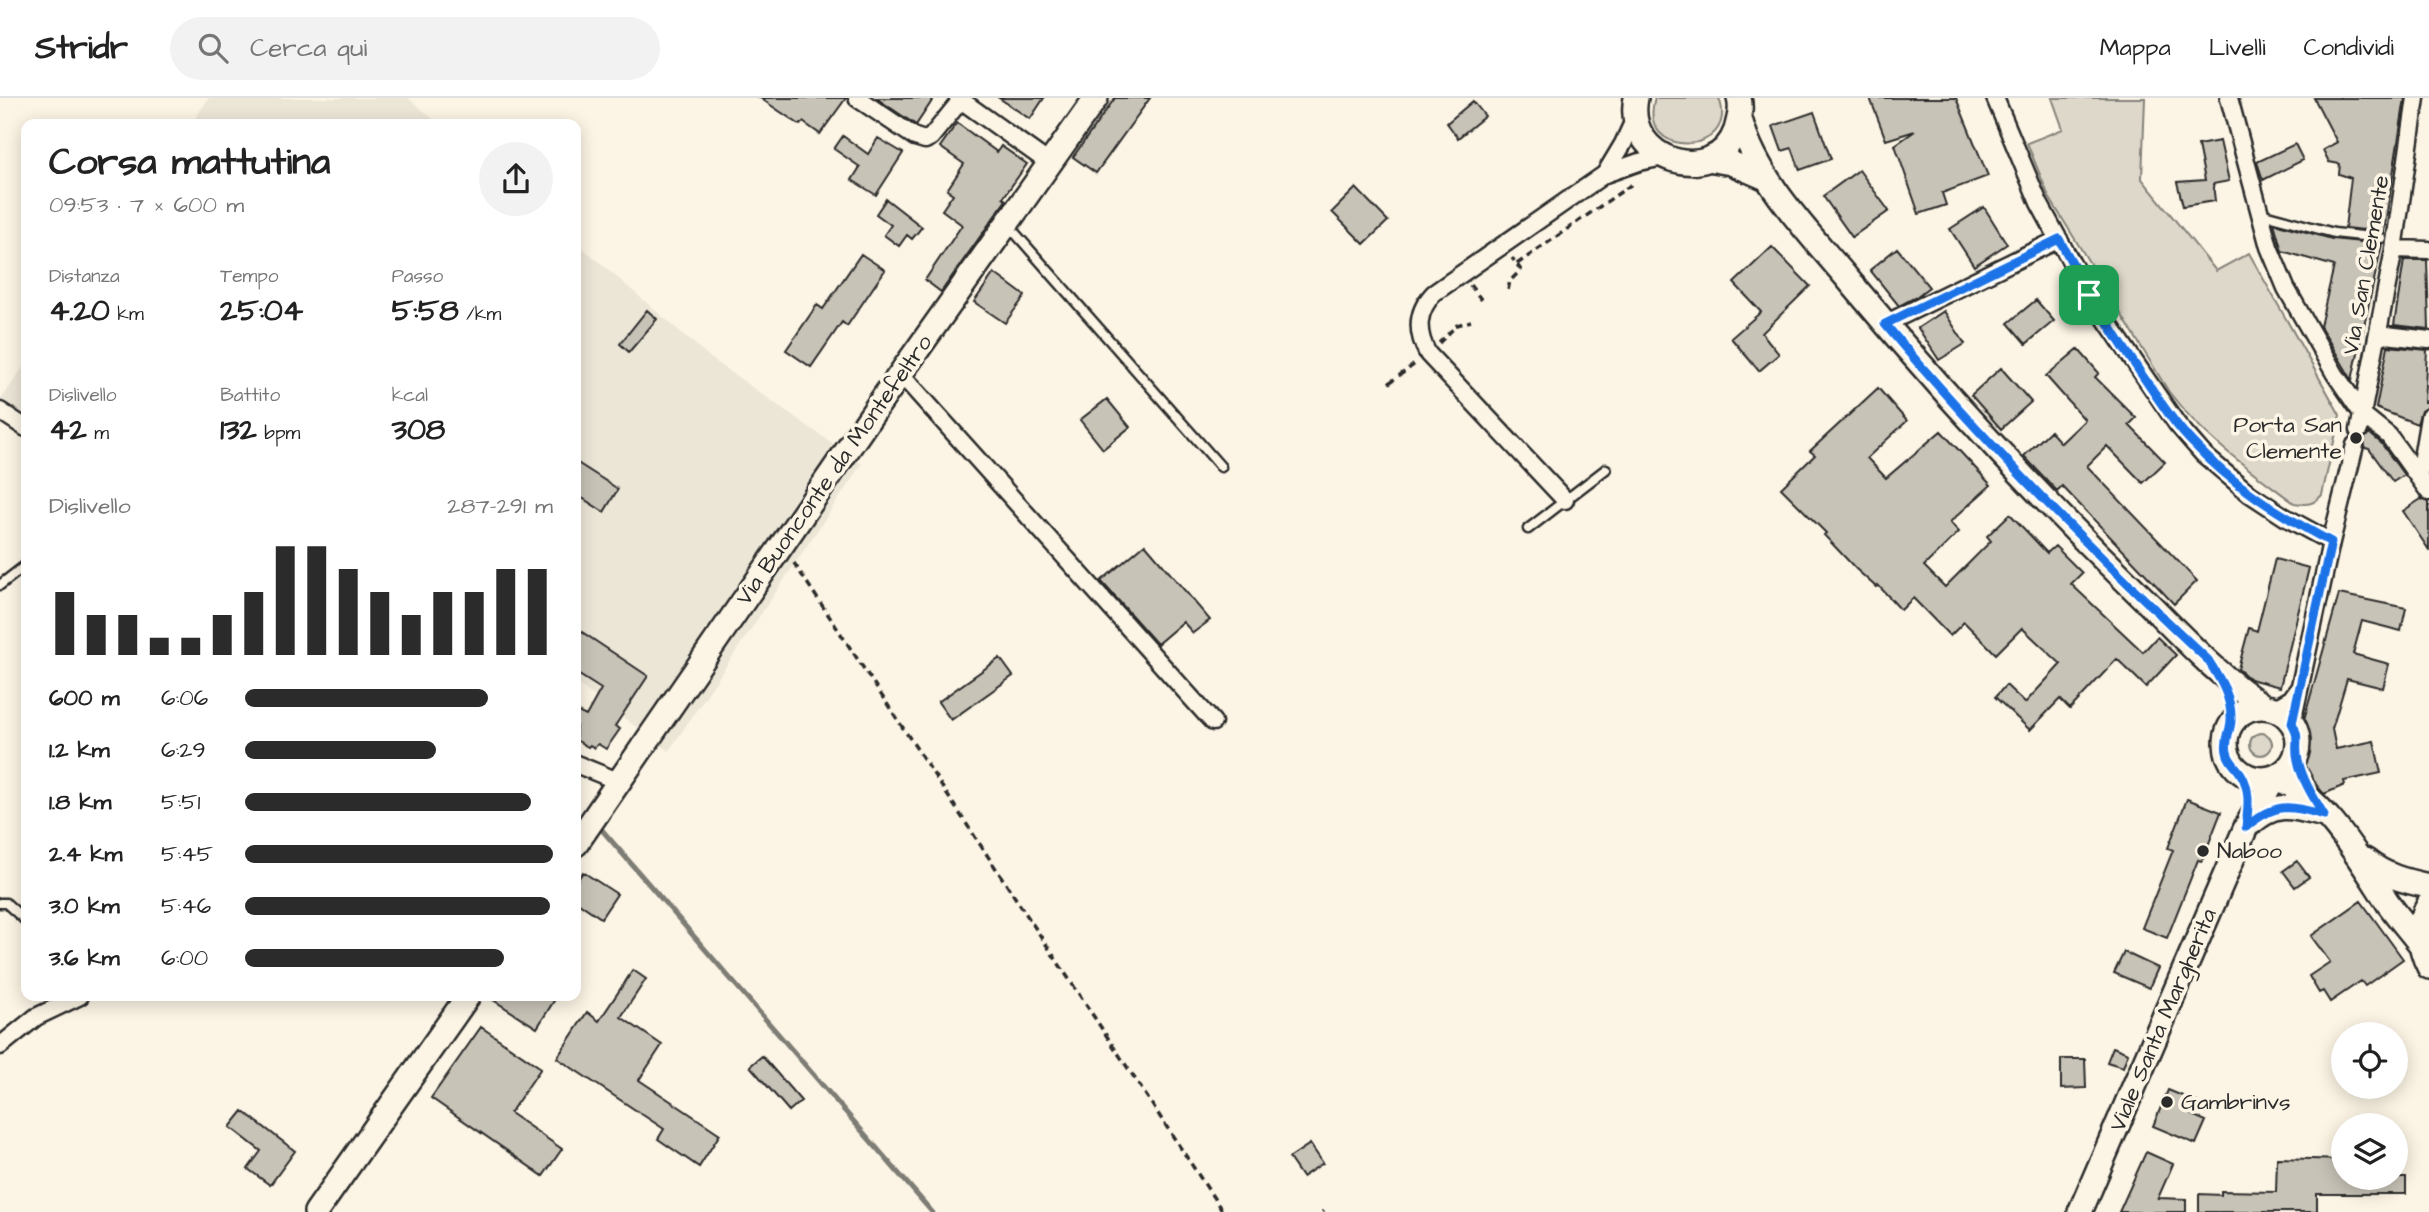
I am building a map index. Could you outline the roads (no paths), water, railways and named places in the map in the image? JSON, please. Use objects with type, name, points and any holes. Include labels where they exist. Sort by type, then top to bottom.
[{"type":"main road","name":"Via Buonconte da Montefeltro","points":[[581,838],[900,373],[1096,98]]},
{"type":"main road","points":[[1708,159],[1723,149],[1734,136],[1742,105]]},
{"type":"main road","points":[[1742,105],[1748,144],[1766,177],[1885,324],[1959,408],[2061,517],[2208,660],[2237,687],[2269,708],[2282,713],[2292,723],[2298,737],[2297,757],[2307,785],[2324,815]]},
{"type":"main road","points":[[1635,108],[1640,134],[1659,158],[1678,162],[1708,159],[1731,163],[1766,177]]},
{"type":"main road","name":"Viale Santa Margherita","points":[[2208,660],[2226,691],[2232,723],[2226,744],[2233,765],[2241,773],[2248,797],[2246,827]]},
{"type":"main road","points":[[2232,723],[2248,710],[2269,708]]},
{"type":"main road","name":"Viale Santa Margherita","points":[[2080,1212],[2246,827],[2274,778],[2284,773],[2297,757]]},
{"type":"main road","points":[[2241,773],[2251,778],[2274,778],[2290,783],[2304,793],[2354,851],[2425,956]]},
{"type":"main road","points":[[2246,827],[2265,811],[2275,808],[2295,807],[2324,815]]},
{"type":"main road","points":[[2354,851],[2379,871],[2403,881],[2429,886]]},
{"type":"main road","points":[[2425,956],[2420,926],[2429,904]]},
{"type":"main road","points":[[316,1212],[464,1001]]},
{"type":"street","points":[[858,98],[925,140],[931,137],[959,99],[1049,163]]},
{"type":"street","points":[[1995,98],[2039,203],[2102,317],[2185,435],[2250,494],[2331,542]]},
{"type":"street","points":[[2229,98],[2269,247],[2281,278],[2335,374],[2359,430],[2389,436],[2429,492]]},
{"type":"street","name":"Via San Clemente","points":[[2301,686],[2378,334],[2394,249],[2415,103]]},
{"type":"street","points":[[1605,174],[1623,144],[1635,108]]},
{"type":"street","points":[[1565,500],[1428,355],[1419,334],[1421,313],[1430,297],[1605,174],[1659,158]]},
{"type":"street","points":[[1885,324],[2059,239]]},
{"type":"street","points":[[2394,249],[2429,250]]},
{"type":"street","points":[[2378,334],[2429,340]]},
{"type":"street","points":[[900,373],[1213,722]]},
{"type":"street","points":[[0,411],[21,425]]},
{"type":"street","points":[[2419,476],[2429,417]]},
{"type":"street","points":[[2269,708],[2291,699],[2301,686]]},
{"type":"street","points":[[2292,723],[2301,686]]},
{"type":"street","points":[[581,766],[620,782]]},
{"type":"street","points":[[0,1046],[36,1017],[70,1001]]},
{"type":"lane","points":[[2260,213],[2334,233],[2381,238]]},
{"type":"lane","points":[[1006,223],[1221,467]]},
{"type":"lane","points":[[1528,529],[1606,469]]},
{"type":"lane","points":[[0,585],[21,569]]},
{"type":"lane","points":[[0,903],[6,903],[21,916]]},
{"type":"waterway","points":[[592,802],[605,779]]},
{"type":"waterway","points":[[596,823],[932,1212]]},
{"type":"place","name":"Porta San Clemente","points":[[2356,438]]},
{"type":"place","name":"Naboo","points":[[2203,851]]},
{"type":"place","name":"Gambrinvs","points":[[2167,1102]]}]
